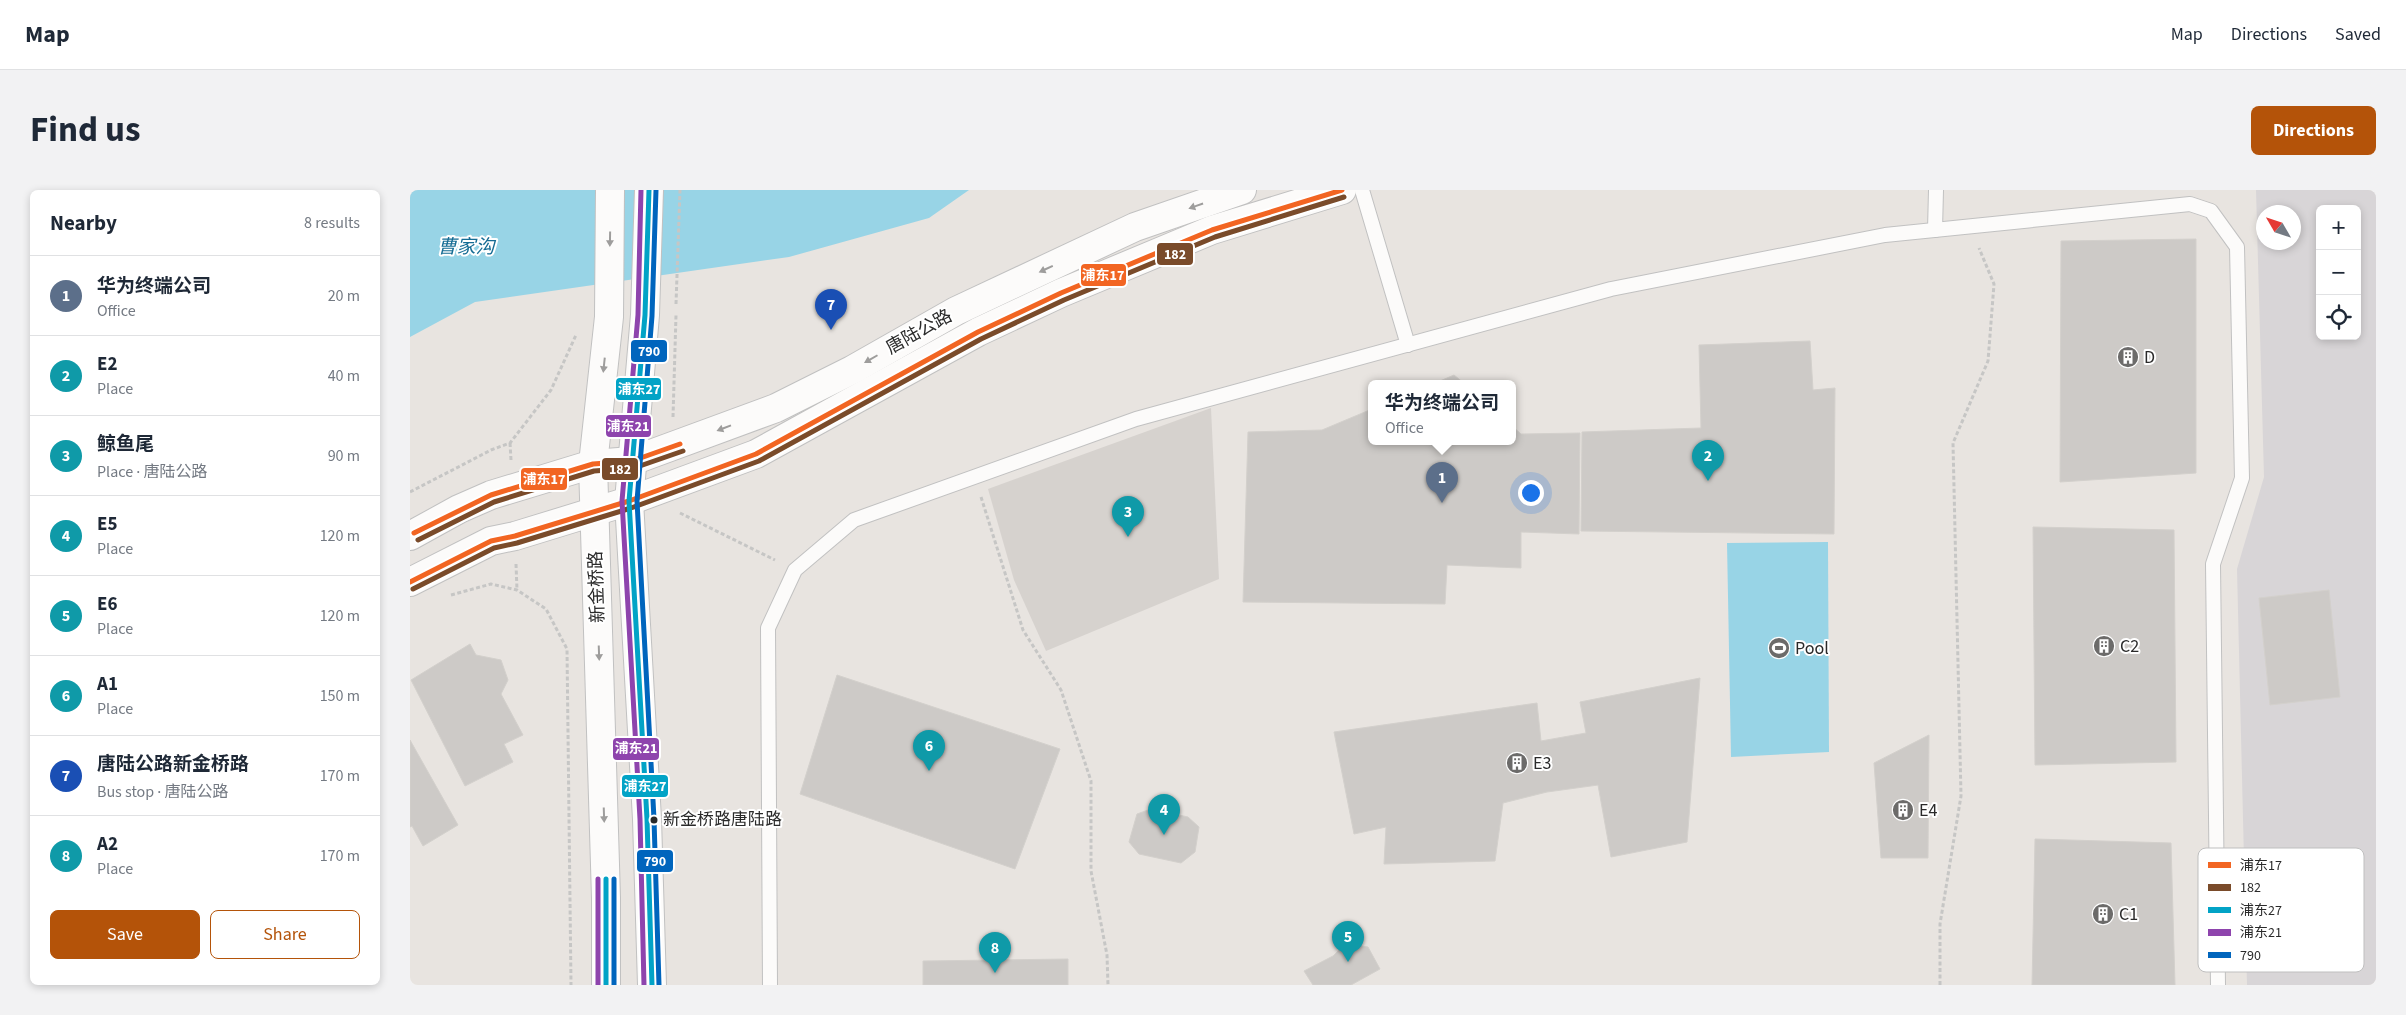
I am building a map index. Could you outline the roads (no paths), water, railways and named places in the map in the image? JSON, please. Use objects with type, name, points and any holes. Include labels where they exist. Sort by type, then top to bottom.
[{"type":"main road","name":"新金桥路","points":[[606,985],[606,898],[593,464],[608,316],[610,190]]},
{"type":"main road","name":"新金桥路","points":[[649,190],[645,314],[629,502],[647,819],[652,985]]},
{"type":"main road","name":"唐陆公路","points":[[410,536],[459,509],[491,495],[593,464],[632,461],[776,408],[852,370],[956,311],[1126,231],[1242,190]]},
{"type":"main road","name":"唐陆公路","points":[[410,582],[491,541],[515,536],[629,502],[756,454],[978,332],[1061,293],[1212,230],[1342,190]]},
{"type":"lane","points":[[1362,190],[1408,345]]},
{"type":"lane","points":[[1935,230],[1936,190]]},
{"type":"lane","points":[[770,985],[768,628],[795,570],[854,520],[1136,419],[1611,289],[1885,235],[2190,204],[2210,211],[2237,247],[2242,478],[2213,564],[2216,848]]},
{"type":"lane","points":[[2218,972],[2218,985]]},
{"type":"water","name":"曹家沟","points":[[410,190],[969,190],[929,218],[789,257],[475,302],[410,337]]},
{"type":"water","name":"Pool","points":[[1828,542],[1829,752],[1731,757],[1727,543]]},
{"type":"place","name":"唐陆公路新金桥路","points":[[831,330]]},
{"type":"place","name":"D","points":[[2128,357]]},
{"type":"place","name":"E2","points":[[1708,481]]},
{"type":"place","name":"华为终端公司","points":[[1442,503]]},
{"type":"place","name":"鲸鱼尾","points":[[1128,537]]},
{"type":"place","name":"C2","points":[[2104,646]]},
{"type":"place","name":"Pool","points":[[1779,648]]},
{"type":"place","name":"E3","points":[[1517,763]]},
{"type":"place","name":"A1","points":[[929,771]]},
{"type":"place","name":"E4","points":[[1903,810]]},
{"type":"place","name":"新金桥路唐陆路","points":[[654,820]]},
{"type":"place","name":"E5","points":[[1164,835]]},
{"type":"place","name":"C1","points":[[2103,914]]},
{"type":"place","name":"E6","points":[[1348,962]]},
{"type":"place","name":"A2","points":[[995,973]]}]
